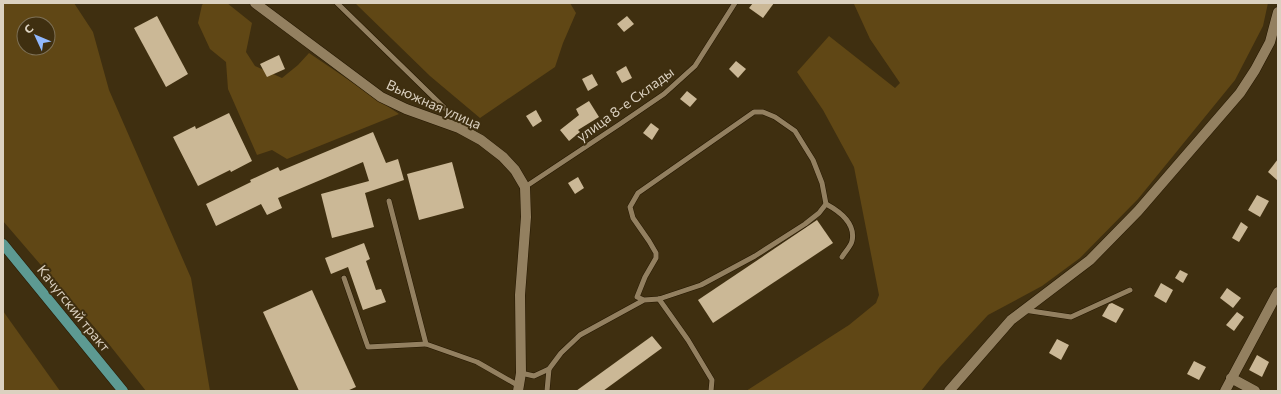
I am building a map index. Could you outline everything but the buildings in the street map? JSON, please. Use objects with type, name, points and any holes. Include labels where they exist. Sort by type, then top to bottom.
[{"type":"main road","name":"Качугский тракт","points":[[3,244],[123,391]]},
{"type":"street","name":"Вьюжная улица","points":[[255,3],[381,97],[406,109],[459,128],[482,140],[503,157],[515,170],[525,187],[526,217],[520,295],[521,373],[519,388]]},
{"type":"street","points":[[950,391],[1011,320],[1090,260],[1138,211],[1240,93],[1255,70],[1270,42],[1278,12]]},
{"type":"street","points":[[1224,391],[1278,292]]},
{"type":"street","points":[[1231,378],[1255,391]]},
{"type":"lane","points":[[337,3],[473,136]]},
{"type":"lane","name":"улица 8-е Склады","points":[[525,187],[664,94],[695,66],[735,3]]},
{"type":"lane","points":[[521,373],[534,376],[549,369],[561,353],[580,335],[644,300],[659,299],[701,285],[755,256],[805,224],[820,212],[826,204],[822,183],[813,160],[795,132],[775,117],[763,112],[754,112],[638,193],[630,207],[633,218],[656,253],[656,258],[645,277],[637,297],[644,300]]},
{"type":"lane","points":[[390,201],[426,344]]},
{"type":"lane","points":[[826,204],[835,208],[845,218],[852,229],[852,242],[842,257]]},
{"type":"lane","points":[[344,278],[368,347],[426,344],[478,362],[519,388]]},
{"type":"lane","points":[[1023,310],[1071,317],[1130,290]]},
{"type":"lane","points":[[659,299],[688,340],[712,380],[711,391]]},
{"type":"lane","points":[[548,391],[549,369]]},
{"type":"shaded area","points":[[3,3],[74,3],[93,32],[109,90],[191,278],[210,391],[146,391],[108,343],[3,221]]},
{"type":"shaded area","points":[[204,3],[227,3],[252,23],[246,52],[255,66],[282,78],[298,65],[309,53],[399,114],[287,159],[272,150],[257,155],[228,89],[226,62],[210,49],[198,23],[202,5]]},
{"type":"shaded area","points":[[355,3],[570,3],[576,13],[563,43],[555,67],[480,118],[430,76]]},
{"type":"shaded area","points":[[1268,3],[1263,26],[1235,80],[1138,199],[1080,258],[1042,286],[988,315],[940,367],[921,391],[746,391],[849,325],[876,303],[879,295],[854,167],[823,110],[797,72],[829,36],[895,88],[900,83],[870,39],[854,4]]},
{"type":"shaded area","points":[[3,311],[60,391],[3,391]]}]
